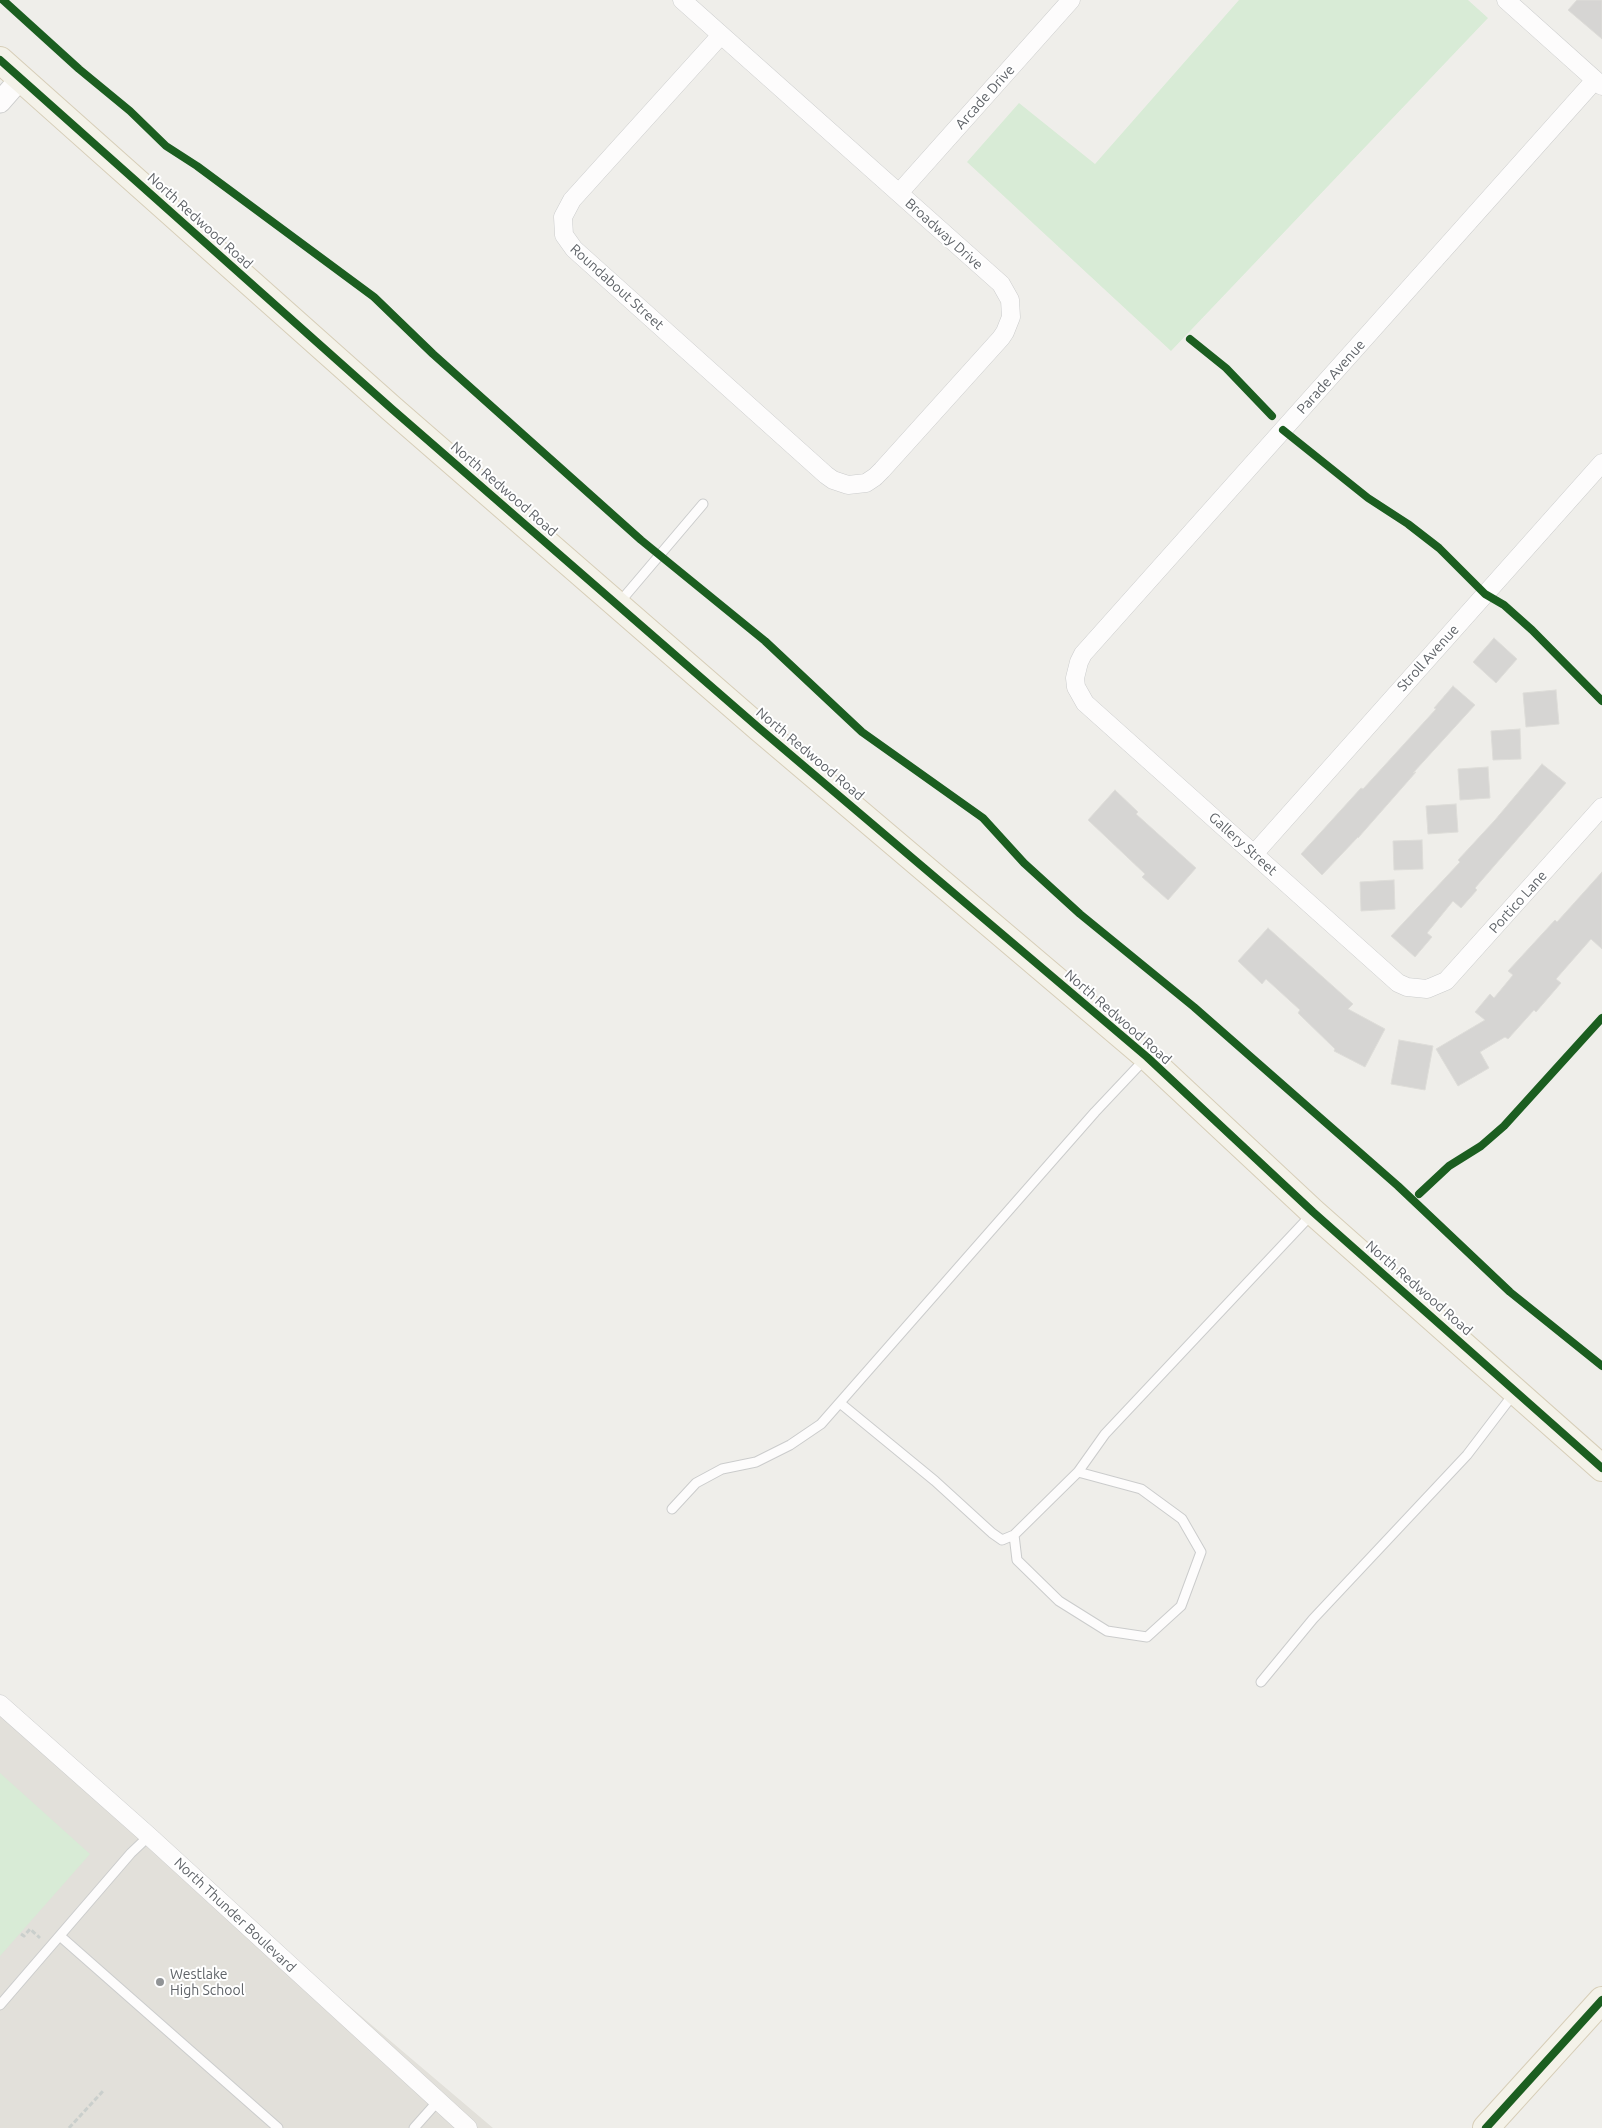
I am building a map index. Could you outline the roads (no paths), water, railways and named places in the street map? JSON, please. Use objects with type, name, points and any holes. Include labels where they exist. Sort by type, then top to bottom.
[{"type":"main road","name":"North Redwood Road","points":[[0,60],[392,409],[617,605],[1147,1057],[1313,1212],[1602,1468]]},
{"type":"main road","points":[[1486,2128],[1602,2000]]},
{"type":"street","name":"Broadway Drive","points":[[682,0],[1000,284],[1010,300],[1011,317],[1006,332],[1001,338],[875,478],[866,483],[848,485]]},
{"type":"street","name":"Arcade Drive","points":[[899,193],[1071,0]]},
{"type":"street","points":[[1506,0],[1599,83]]},
{"type":"street","name":"Roundabout Street","points":[[721,35],[572,200],[563,217],[564,235],[574,250],[832,480],[848,485]]},
{"type":"street","points":[[0,102],[21,78]]},
{"type":"street","name":"Parade Avenue","points":[[1075,678],[1083,654],[1599,83]]},
{"type":"street","name":"Stroll Avenue","points":[[1254,854],[1602,463]]},
{"type":"street","name":"Gallery Street","points":[[1075,678],[1076,687],[1085,702],[1398,983],[1417,989],[1427,989]]},
{"type":"street","name":"Portico Lane","points":[[1427,989],[1442,983],[1454,973],[1602,807]]},
{"type":"street","name":"North Thunder Boulevard","points":[[0,1704],[149,1836],[468,2128]]},
{"type":"lane","points":[[617,605],[703,504]]},
{"type":"lane","points":[[672,1509],[696,1483],[722,1469],[756,1462],[790,1446],[822,1424],[1095,1112],[1147,1057]]},
{"type":"lane","points":[[840,1403],[935,1481],[1002,1540],[1014,1535],[1078,1472],[1104,1434],[1313,1212]]},
{"type":"lane","points":[[1261,1682],[1312,1619],[1467,1454],[1516,1391]]},
{"type":"lane","points":[[1014,1535],[1017,1560],[1059,1601],[1107,1631],[1147,1637],[1181,1606],[1201,1552],[1182,1519],[1141,1489],[1078,1472]]},
{"type":"lane","points":[[0,2005],[131,1853],[149,1836]]},
{"type":"lane","points":[[60,1936],[278,2128]]},
{"type":"lane","points":[[414,2128],[438,2101]]},
{"type":"place","name":"Westlake High School","points":[[160,1982]]}]
